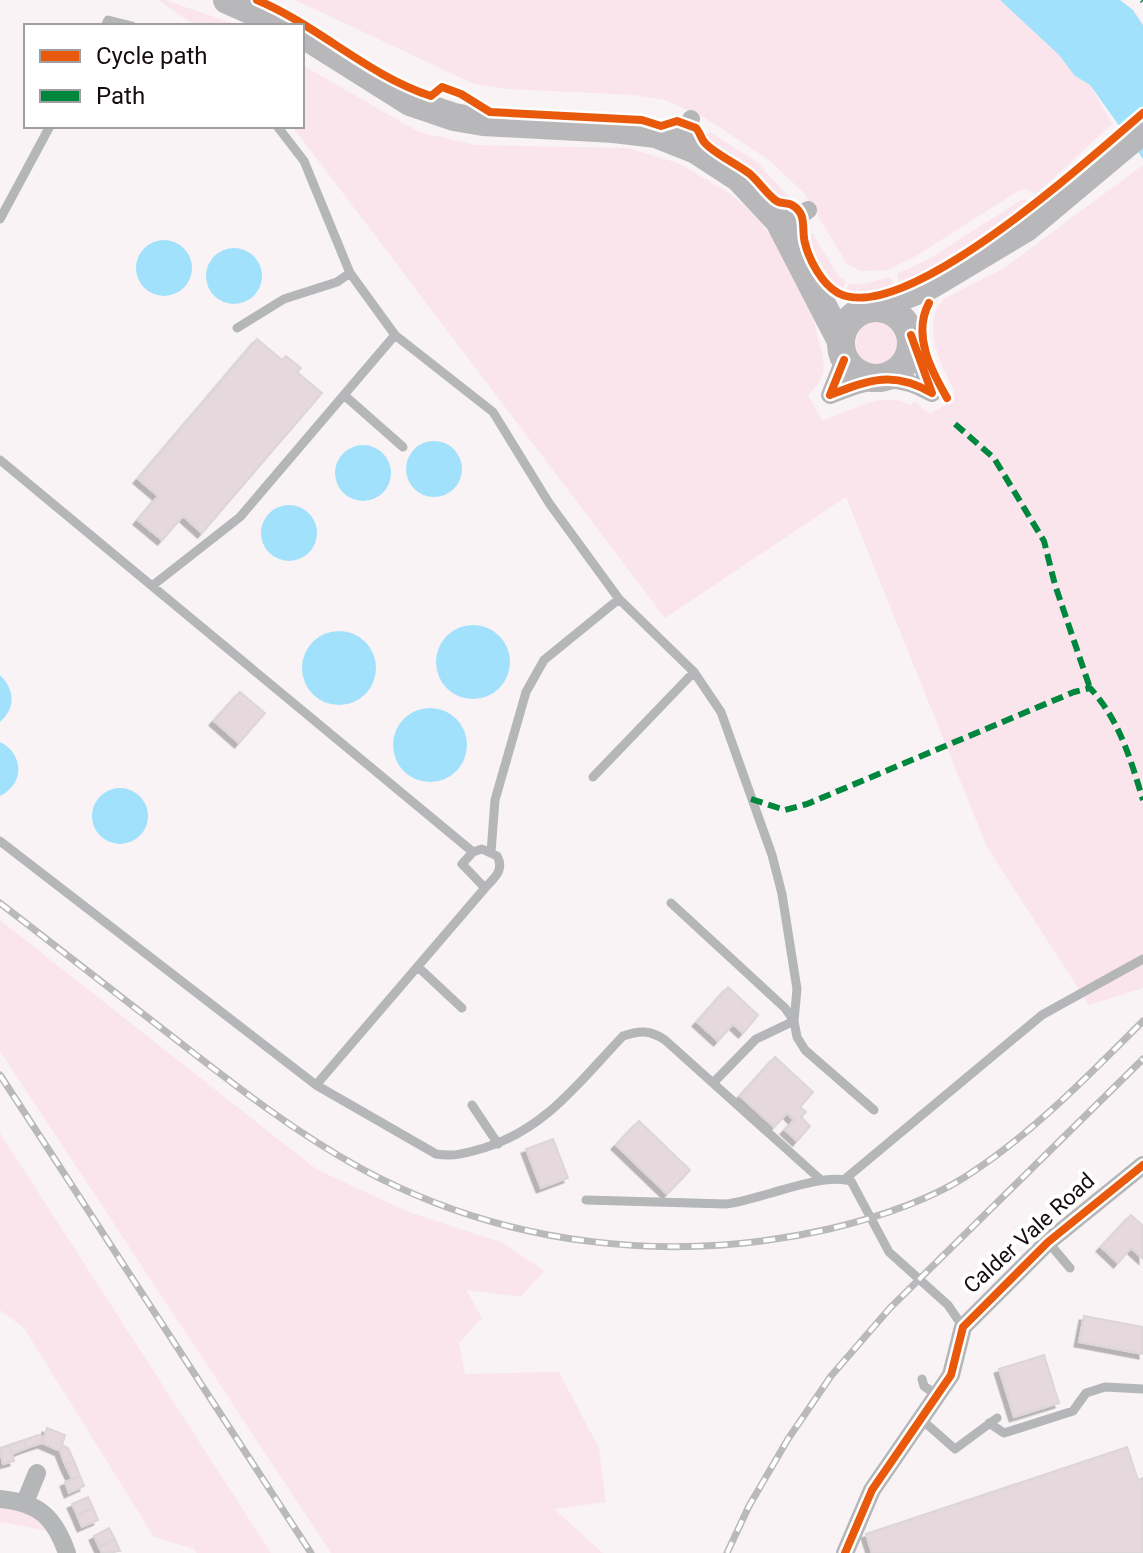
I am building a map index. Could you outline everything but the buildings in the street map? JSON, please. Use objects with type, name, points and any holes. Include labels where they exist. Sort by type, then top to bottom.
[{"type":"main road","points":[[227,0],[281,24]]},
{"type":"main road","points":[[304,35],[410,102],[454,117],[483,122],[656,134],[686,132],[739,178],[783,228],[818,294],[842,350],[861,375],[871,379],[883,378],[902,367],[909,357],[910,332],[918,300],[929,286]]},
{"type":"main road","points":[[842,350],[845,325],[867,310],[929,286],[1026,228],[1143,130]]},
{"type":"main road","points":[[818,294],[867,310],[888,310],[899,316],[910,332]]},
{"type":"street","points":[[783,228],[808,210]]},
{"type":"street","points":[[842,350],[824,399],[883,378],[915,383],[936,398],[910,332]]},
{"type":"street","name":"Calder Vale Road","points":[[845,1553],[872,1490],[951,1375],[963,1327],[1048,1242],[1139,1174]]},
{"type":"street","points":[[25,1502],[37,1473]]},
{"type":"street","points":[[0,1499],[25,1502],[47,1516],[60,1533],[67,1553]]},
{"type":"lane","points":[[106,24],[108,20],[124,24]]},
{"type":"lane","points":[[0,219],[49,128]]},
{"type":"lane","points":[[279,128],[304,161],[350,273],[395,335],[493,412],[549,503],[619,599],[694,672],[721,712],[772,855],[782,894],[797,989],[794,1021],[797,1037],[805,1050],[874,1110]]},
{"type":"lane","points":[[237,328],[284,299],[337,282],[350,273]]},
{"type":"lane","points":[[152,586],[240,517],[395,335]]},
{"type":"lane","points":[[344,395],[403,447]]},
{"type":"lane","points":[[0,460],[473,852]]},
{"type":"lane","points":[[491,852],[495,800],[526,692],[544,660],[619,599]]},
{"type":"lane","points":[[593,777],[694,672]]},
{"type":"lane","points":[[0,841],[316,1085],[436,1154],[452,1157],[498,1144],[527,1130],[545,1118],[623,1036],[638,1031],[652,1032],[665,1040],[821,1180]]},
{"type":"lane","points":[[316,1085],[499,873],[497,856],[482,849],[473,852],[462,864],[485,888]]},
{"type":"lane","points":[[671,903],[785,1008],[794,1021]]},
{"type":"lane","points":[[845,1179],[1042,1015],[1143,959]]},
{"type":"lane","points":[[418,967],[462,1008]]},
{"type":"lane","points":[[713,1083],[756,1039],[794,1021]]},
{"type":"lane","points":[[472,1105],[498,1144]]},
{"type":"lane","points":[[586,1200],[726,1204],[745,1202],[821,1180],[851,1181],[889,1252],[948,1305],[963,1327]]},
{"type":"lane","points":[[1048,1242],[1070,1268]]},
{"type":"lane","points":[[922,1379],[924,1386],[938,1396]]},
{"type":"lane","points":[[921,1419],[955,1449],[993,1420],[1004,1433],[1073,1411],[1086,1393],[1105,1387],[1143,1389]]},
{"type":"shaded area","points":[[158,0],[234,24],[193,24]]},
{"type":"shaded area","points":[[295,0],[1000,0],[1059,55],[1075,76],[1090,85],[1112,124],[1036,194],[1025,189],[1018,191],[916,256],[887,270],[861,271],[847,264],[804,193],[769,160],[705,118],[665,100],[634,95],[509,89],[474,84]]},
{"type":"shaded area","points":[[304,66],[419,132],[475,145],[628,148],[678,163],[726,191],[744,205],[774,240],[815,313],[824,363],[820,381],[808,395],[822,420],[877,401],[899,401],[911,405],[914,401],[930,414],[954,400],[953,388],[940,361],[933,332],[935,314],[945,298],[1004,268],[1143,165],[1143,988],[1089,1005],[987,847],[846,497],[665,618],[294,128],[304,128]]},
{"type":"shaded area","points":[[707,133],[758,163],[789,197],[778,198],[750,172],[709,143]]},
{"type":"shaded area","points":[[1023,199],[1029,201],[1028,207],[983,240],[933,269],[899,284],[897,274],[929,259]]},
{"type":"shaded area","points":[[812,233],[838,275],[846,281],[842,291],[830,283],[817,264],[807,243]]},
{"type":"shaded area","points":[[890,277],[895,286],[864,294],[845,292],[849,283],[858,285]]},
{"type":"shaded area","points":[[880,319],[897,326],[904,343],[897,360],[880,367],[863,360],[856,343],[863,326]]},
{"type":"shaded area","points":[[0,920],[316,1169],[406,1211],[503,1243],[544,1271],[521,1297],[466,1290],[482,1318],[459,1343],[465,1374],[559,1372],[599,1448],[606,1502],[554,1509],[603,1553],[331,1553],[0,1051]]},
{"type":"shaded area","points":[[0,1133],[271,1553],[197,1553],[194,1549],[154,1537],[24,1328],[0,1310]]},
{"type":"shaded area","points":[[0,1499],[25,1502],[60,1533],[0,1522]]},
{"type":"water","points":[[1000,0],[1120,0],[1133,10],[1143,25],[1143,159],[1090,85],[1075,76],[1059,55]]},
{"type":"water","points":[[164,240],[184,248],[192,268],[184,288],[164,296],[144,288],[136,268],[144,248]]},
{"type":"water","points":[[234,248],[254,256],[262,276],[254,296],[234,304],[214,296],[206,276],[214,256]]},
{"type":"water","points":[[434,441],[454,449],[462,469],[454,489],[434,497],[414,489],[406,469],[414,449]]},
{"type":"water","points":[[363,445],[383,453],[391,473],[383,493],[363,501],[343,493],[335,473],[343,453]]},
{"type":"water","points":[[289,505],[309,513],[317,533],[309,553],[289,561],[269,553],[261,533],[269,513]]},
{"type":"water","points":[[473,625],[494,631],[504,641],[510,662],[504,683],[494,693],[473,699],[452,693],[442,683],[436,662],[442,641],[452,631]]},
{"type":"water","points":[[339,631],[360,637],[370,647],[376,668],[370,689],[360,699],[339,705],[318,699],[308,689],[302,668],[308,647],[318,637]]},
{"type":"water","points":[[0,675],[9,687],[12,699],[9,711],[0,722]]},
{"type":"water","points":[[430,708],[451,714],[461,724],[467,745],[461,766],[451,776],[430,782],[409,776],[399,766],[393,745],[399,724],[409,714]]},
{"type":"water","points":[[0,742],[14,754],[18,769],[14,784],[0,796]]},
{"type":"water","points":[[120,788],[140,796],[148,816],[140,836],[120,844],[100,836],[92,816],[100,796]]},
{"type":"railway","points":[[0,903],[245,1092],[290,1125],[362,1169],[416,1195],[473,1216],[531,1231],[590,1241],[650,1246],[710,1246],[770,1240],[846,1225],[916,1202],[965,1177],[1013,1143],[1143,1021]]},
{"type":"railway","points":[[727,1553],[749,1506],[788,1439],[831,1376],[890,1308],[1143,1059]]},
{"type":"railway","points":[[0,1075],[311,1553]]},
{"type":"marked path","points":[[955,424],[994,458],[1044,541],[1055,585],[1090,688]]},
{"type":"marked path","points":[[751,799],[785,810],[807,804],[1090,688],[1117,727],[1143,800]]},
{"type":"cycle path","points":[[257,0],[303,24]]},
{"type":"cycle path","points":[[304,25],[408,87],[431,96],[442,87],[461,94],[490,112],[642,120],[661,126],[677,121],[696,128],[709,147],[750,174],[775,200],[797,209],[802,218],[810,257],[827,284],[838,293],[868,297],[907,286],[950,263],[1042,198],[1143,113]]},
{"type":"cycle path","points":[[929,303],[922,327],[923,340],[930,364],[947,398]]},
{"type":"cycle path","points":[[844,360],[830,395],[881,380],[905,382],[932,393],[911,335]]},
{"type":"cycle path","points":[[845,1553],[872,1490],[951,1375],[963,1327],[1048,1242],[1143,1165]]}]
